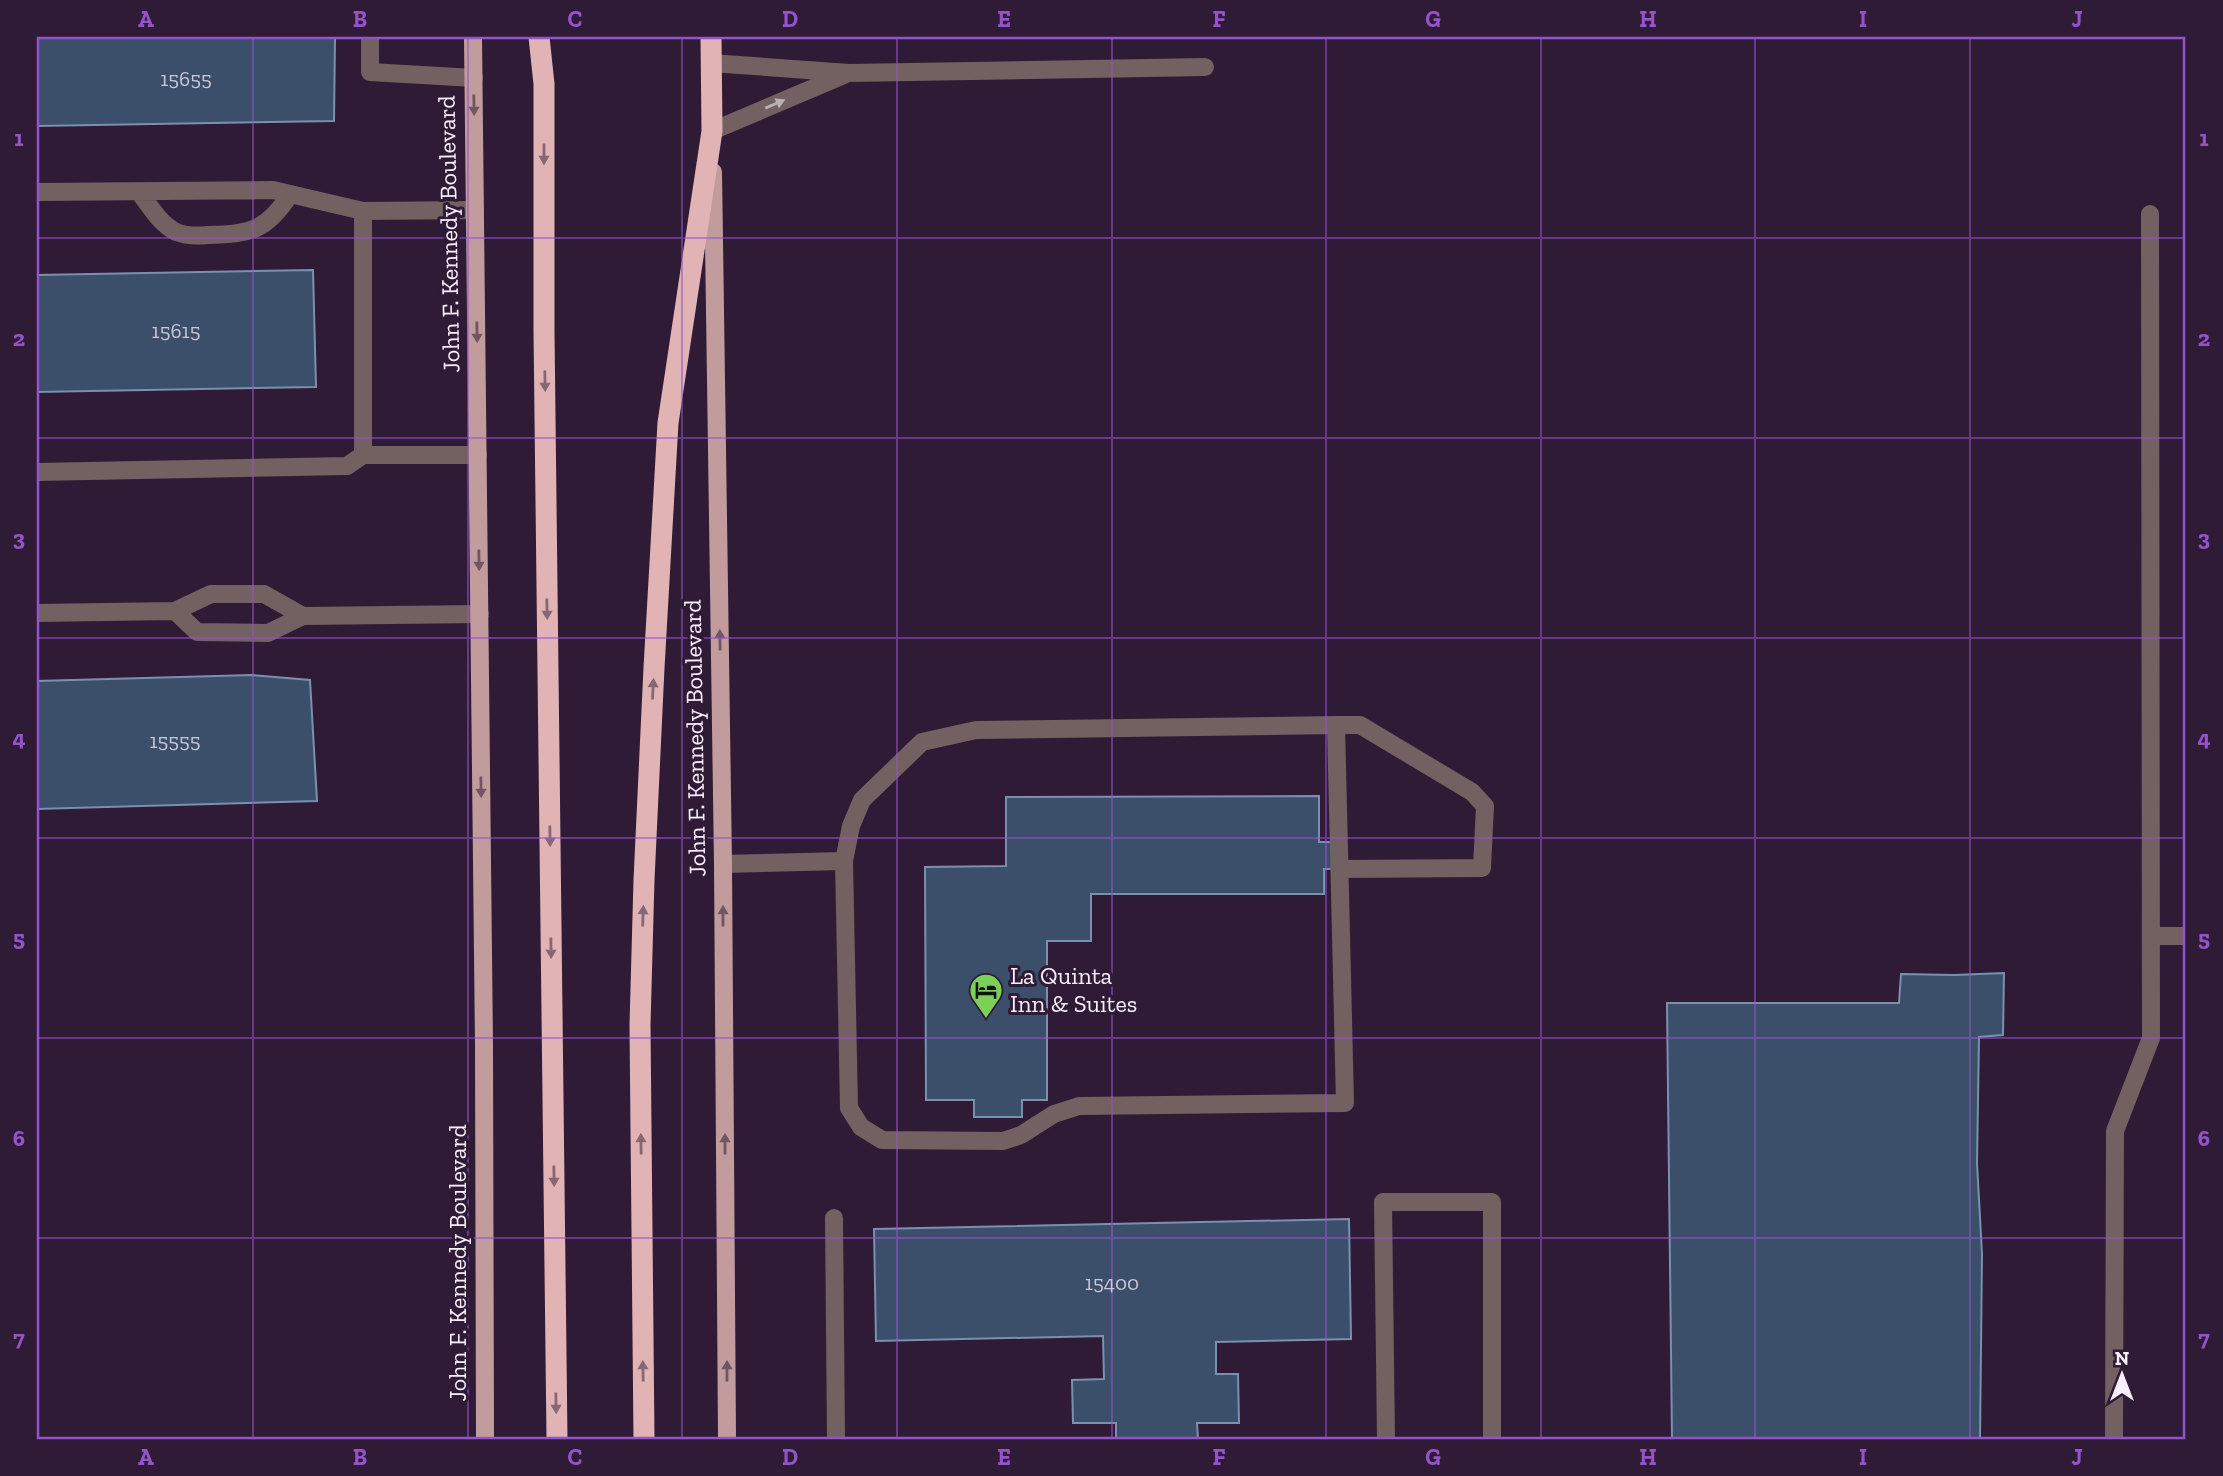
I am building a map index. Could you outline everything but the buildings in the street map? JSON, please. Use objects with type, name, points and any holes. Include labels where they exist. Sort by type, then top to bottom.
[{"type":"highway","points":[[539,37],[544,84],[557,1439]]},
{"type":"highway","name":"John F. Kennedy Boulevard","points":[[710,37],[712,131]]},
{"type":"highway","points":[[644,1439],[640,1026],[653,695],[668,423],[712,131]]},
{"type":"main road","name":"John F. Kennedy Boulevard","points":[[473,37],[484,1045],[485,1439]]},
{"type":"main road","name":"John F. Kennedy Boulevard","points":[[712,131],[723,864],[727,1439]]},
{"type":"lane","points":[[370,37],[370,72],[474,78]]},
{"type":"lane","points":[[711,63],[849,73],[1205,67]]},
{"type":"lane","points":[[712,131],[849,73]]},
{"type":"lane","points":[[37,192],[273,190],[363,211],[475,210]]},
{"type":"lane","points":[[139,192],[158,218],[176,232],[192,236],[239,235],[258,228],[278,214],[290,194]]},
{"type":"lane","points":[[363,211],[363,455]]},
{"type":"lane","points":[[2114,1439],[2115,1130],[2151,1038],[2150,214]]},
{"type":"lane","points":[[37,472],[347,466],[363,455],[478,455]]},
{"type":"lane","points":[[37,613],[175,611],[211,594],[264,594],[303,616]]},
{"type":"lane","points":[[175,611],[197,632],[268,633],[303,616],[480,614]]},
{"type":"lane","points":[[1336,725],[1345,1103],[1079,1106],[1054,1114],[1021,1135],[1003,1141],[882,1140],[861,1127],[849,1108],[844,861],[851,826],[862,800],[922,742],[976,730],[1336,725],[1360,726],[1472,792],[1485,806],[1482,868],[1340,869]]},
{"type":"lane","points":[[723,864],[844,861]]},
{"type":"lane","points":[[2151,936],[2186,936]]},
{"type":"lane","points":[[1386,1439],[1383,1202],[1492,1202],[1492,1439]]},
{"type":"lane","points":[[834,1218],[836,1439]]},
{"type":"place","name":"La Quinta Inn & Suites","points":[[986,1020]]}]
